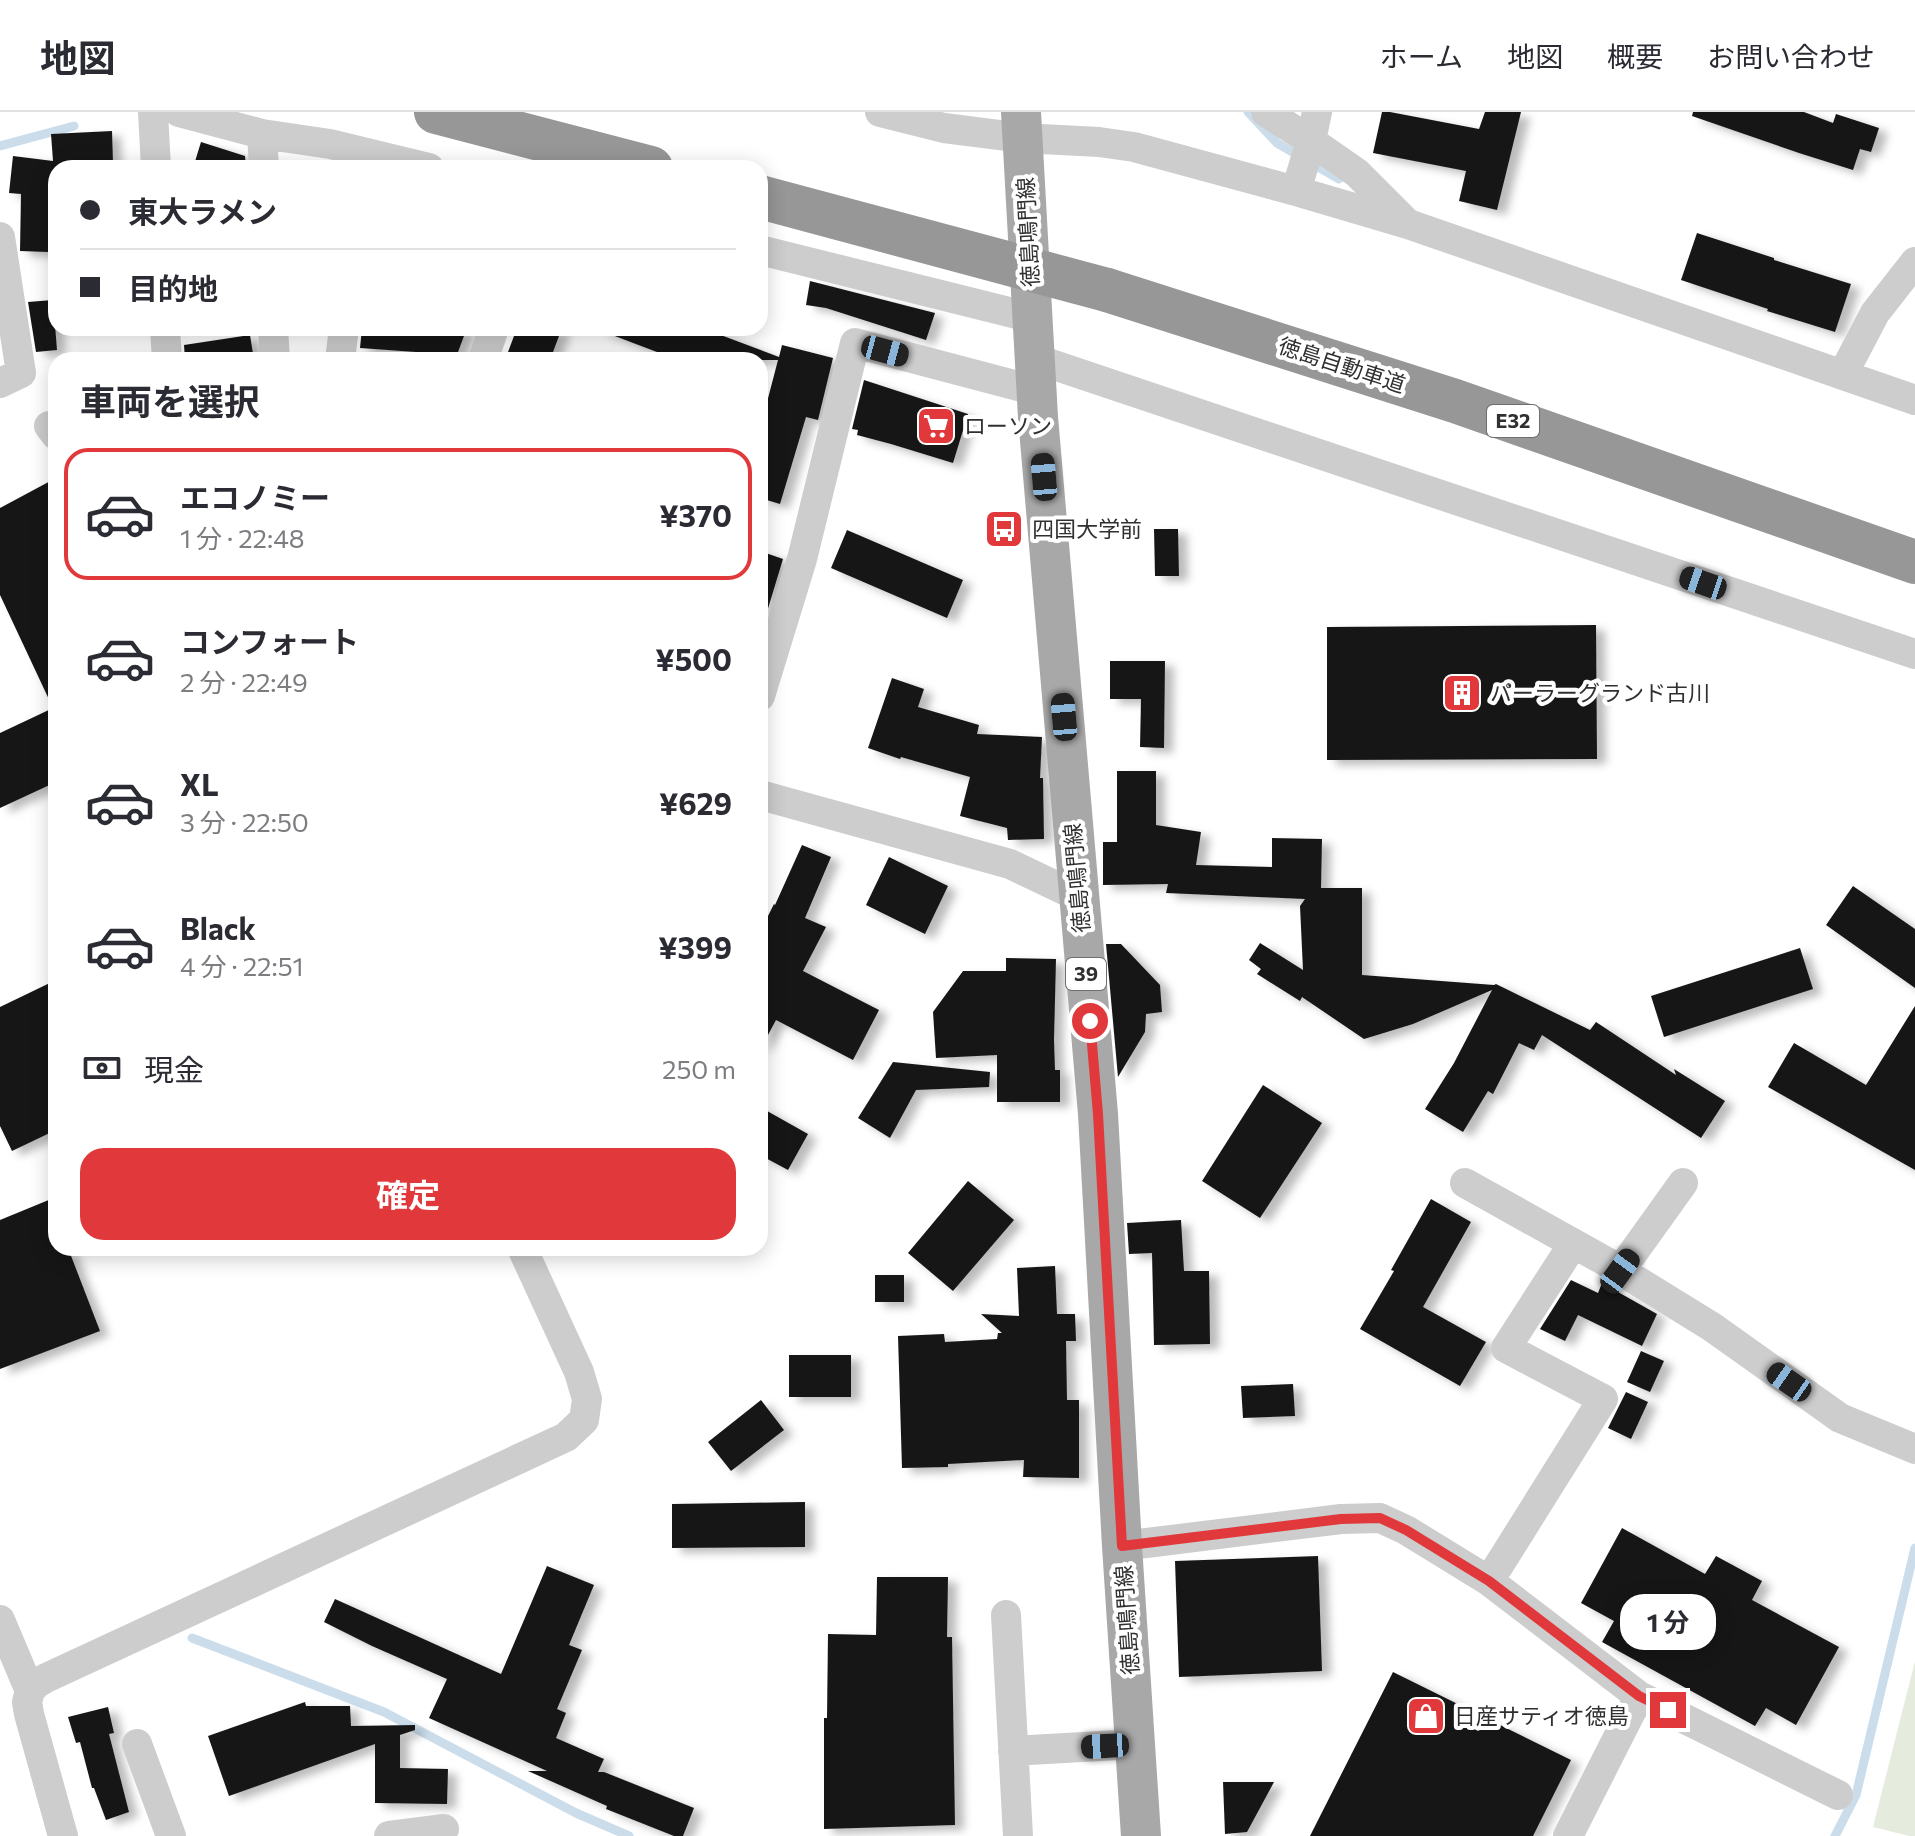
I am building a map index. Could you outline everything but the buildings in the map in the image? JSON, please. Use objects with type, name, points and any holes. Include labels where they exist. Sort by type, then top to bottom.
[{"type":"highway","points":[[436,112],[620,160]]},
{"type":"highway","name":"徳島自動車道","points":[[768,199],[1107,290],[1455,401],[1915,562]]},
{"type":"main road","name":"徳島鳴門線","points":[[1022,125],[1037,375],[1098,1114],[1141,1836]]},
{"type":"street","points":[[153,112],[156,160]]},
{"type":"street","points":[[179,112],[262,134],[330,144],[362,160]]},
{"type":"street","points":[[880,112],[944,128],[1022,125],[1134,147],[1307,153],[1357,173],[1408,224]]},
{"type":"street","points":[[1266,112],[1307,153],[1408,224],[1915,400]]},
{"type":"street","points":[[262,134],[264,160]]},
{"type":"street","points":[[0,237],[21,373],[0,383]]},
{"type":"street","points":[[768,252],[1033,318]]},
{"type":"street","points":[[1843,374],[1875,313],[1915,262]]},
{"type":"street","points":[[770,628],[802,559],[855,343],[1037,375],[1915,654]]},
{"type":"street","points":[[768,797],[1010,864],[1079,897]]},
{"type":"street","points":[[1465,1183],[1712,1327],[1840,1418],[1915,1449]]},
{"type":"street","points":[[1620,1271],[1683,1183]]},
{"type":"street","points":[[1489,1581],[1603,1399],[1506,1348],[1573,1244]]},
{"type":"street","points":[[63,1836],[29,1714],[27,1702],[36,1684],[566,1437],[584,1420],[587,1399],[579,1372],[526,1256]]},
{"type":"street","points":[[1122,1546],[1341,1519],[1380,1518],[1406,1530],[1489,1581],[1639,1696],[1838,1795]]},
{"type":"street","points":[[1006,1615],[1018,1836]]},
{"type":"street","points":[[0,1620],[30,1691]]},
{"type":"street","points":[[1568,1836],[1639,1696]]},
{"type":"street","points":[[137,1744],[171,1836]]},
{"type":"street","points":[[1013,1751],[1136,1744]]},
{"type":"street","points":[[389,1836],[444,1829]]},
{"type":"shaded area","points":[[1915,1661],[1915,1836],[1909,1836],[1873,1827]]},
{"type":"waterway","points":[[1248,112],[1277,143],[1339,179]]},
{"type":"waterway","points":[[0,146],[74,126]]},
{"type":"waterway","points":[[1835,1836],[1856,1795],[1915,1548]]},
{"type":"waterway","points":[[192,1638],[384,1712],[576,1813],[629,1836]]},
{"type":"place","name":"ローソン","points":[[936,426]]},
{"type":"place","name":"四国大学前","points":[[1004,529]]},
{"type":"place","name":"パーラーグランド古川","points":[[1462,693]]},
{"type":"place","name":"日産サティオ徳島","points":[[1426,1716]]},
{"type":"route","points":[[1090,1021],[1122,1546],[1341,1519],[1380,1518],[1406,1530],[1489,1581],[1639,1696],[1668,1710]]}]
